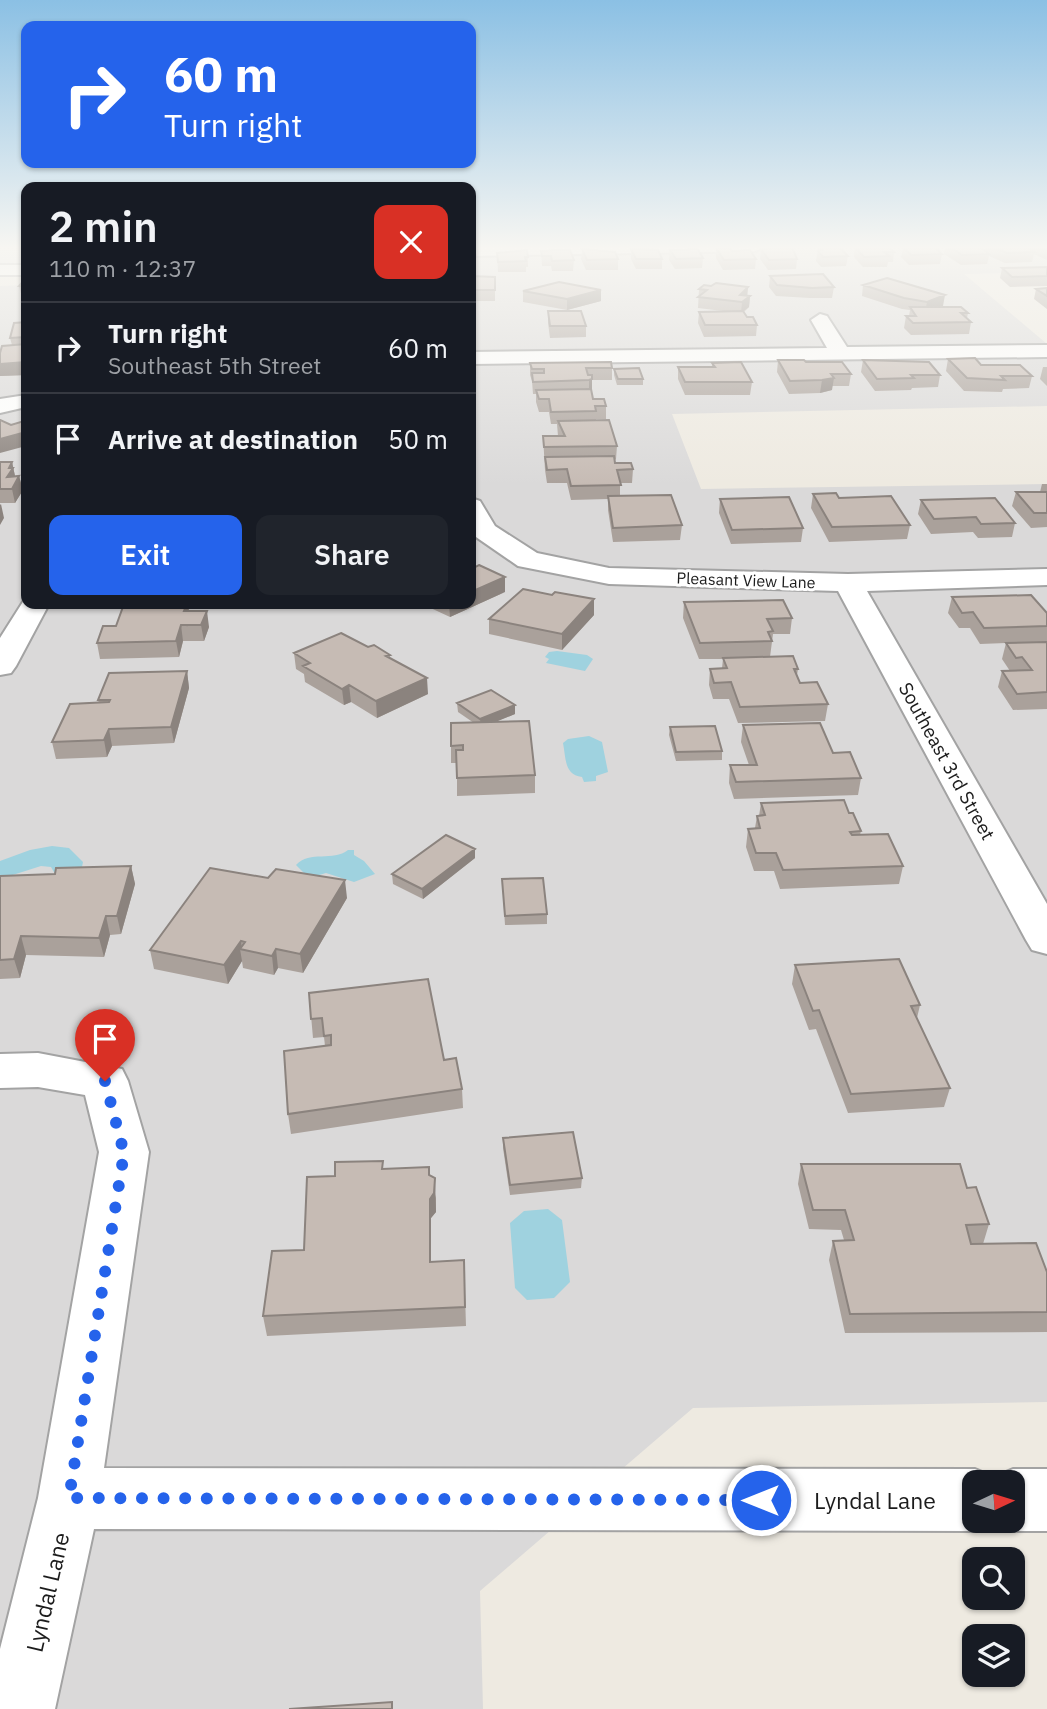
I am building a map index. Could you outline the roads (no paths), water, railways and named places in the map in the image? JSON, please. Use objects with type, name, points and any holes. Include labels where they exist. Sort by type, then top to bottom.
[{"type":"street","points":[[824,326],[841,354]]},
{"type":"street","points":[[476,358],[1047,351]]},
{"type":"street","points":[[0,406],[21,402]]},
{"type":"street","name":"Pleasant View Lane","points":[[476,515],[485,531],[528,560],[608,576],[848,583],[1047,577]]},
{"type":"street","name":"Southeast 3rd Street","points":[[848,583],[1047,940]]},
{"type":"street","points":[[0,666],[31,609]]},
{"type":"street","points":[[0,1071],[38,1070],[105,1081],[124,1153],[69,1498]]},
{"type":"street","name":"Lyndal Lane","points":[[20,1709],[69,1498],[962,1500]]},
{"type":"street","points":[[1026,1500],[1047,1500]]},
{"type":"water","points":[[549,652],[587,655],[593,659],[585,671],[546,663],[549,659],[545,657]]},
{"type":"water","points":[[589,736],[602,742],[608,772],[596,776],[596,781],[584,782],[582,777],[576,776],[569,769],[563,743],[568,739]]},
{"type":"water","points":[[52,846],[69,848],[83,862],[82,867],[55,874],[51,867],[41,866],[0,879],[0,861],[30,850]]},
{"type":"water","points":[[354,850],[354,855],[364,861],[375,874],[354,882],[326,873],[306,875],[296,865],[308,858],[336,855]]},
{"type":"water","points":[[548,1209],[562,1220],[570,1282],[554,1298],[527,1300],[515,1288],[510,1223],[524,1211]]}]
